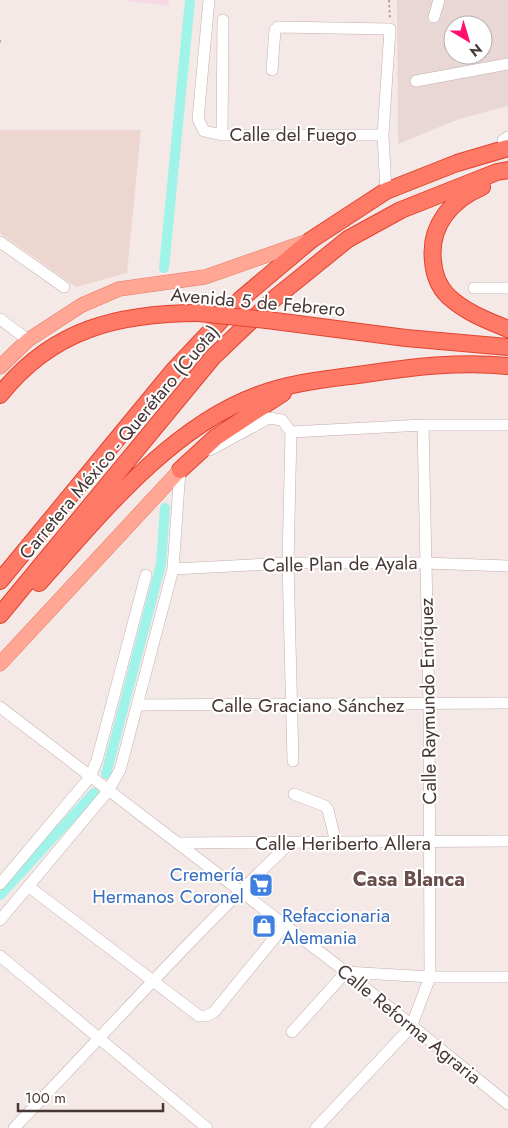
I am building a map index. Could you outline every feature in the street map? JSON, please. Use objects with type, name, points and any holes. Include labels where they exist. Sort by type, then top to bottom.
[{"type":"highway","name":"Carretera México - Querétaro (Cuota)","points":[[0,581],[173,372],[241,300],[311,240],[386,191],[507,141]]},
{"type":"highway","name":"Carretera México - Querétaro (Cuota)","points":[[0,616],[207,364],[275,298],[348,239],[401,210],[497,172],[508,170]]},
{"type":"highway","points":[[508,177],[468,193],[449,208],[436,228],[431,249],[434,276],[447,295],[469,312],[508,329]]},
{"type":"highway","name":"Avenida 5 de Febrero","points":[[0,395],[38,356],[76,333],[111,321],[149,314],[199,313],[406,338],[508,347]]},
{"type":"highway","points":[[0,384],[38,356]]},
{"type":"highway","points":[[0,622],[26,598],[93,522],[152,463],[193,430],[256,395],[297,384],[398,369],[489,364],[508,366]]},
{"type":"highway","points":[[180,470],[216,437],[297,384]]},
{"type":"main road","points":[[0,367],[28,340],[82,305],[119,289],[205,277],[311,240]]},
{"type":"main road","points":[[0,664],[180,470]]},
{"type":"street","name":"Calle del Fuego","points":[[209,0],[198,119],[204,131],[222,134],[383,135]]},
{"type":"street","points":[[434,17],[439,0]]},
{"type":"street","points":[[222,134],[223,20]]},
{"type":"street","points":[[272,70],[274,30],[278,27],[390,29],[383,135],[386,191]]},
{"type":"street","points":[[416,81],[507,63]]},
{"type":"street","points":[[0,242],[64,287]]},
{"type":"street","points":[[474,288],[508,288]]},
{"type":"street","points":[[0,319],[28,340]]},
{"type":"street","points":[[0,920],[108,791],[120,770],[173,569],[180,470],[220,444],[269,418],[282,420],[291,432],[288,563],[293,761]]},
{"type":"street","points":[[291,432],[423,425],[508,425]]},
{"type":"street","name":"Calle Raymundo Enríquez","points":[[423,425],[429,705],[430,978]]},
{"type":"street","name":"Calle Plan de Ayala","points":[[173,569],[288,563],[425,563],[508,566]]},
{"type":"street","points":[[0,884],[5,870],[90,777],[97,760],[146,575]]},
{"type":"street","name":"Calle Graciano Sánchez","points":[[137,705],[508,704]]},
{"type":"street","name":"Calle Reforma Agraria","points":[[0,707],[346,972],[411,1027],[508,1104]]},
{"type":"street","points":[[294,794],[325,806],[328,810],[336,843]]},
{"type":"street","name":"Calle Heriberto Allera","points":[[178,843],[289,844],[508,841]]},
{"type":"street","points":[[14,1128],[239,891],[289,844]]},
{"type":"street","points":[[28,886],[199,1016],[206,1016],[214,1012],[285,925]]},
{"type":"street","points":[[0,956],[207,1128]]},
{"type":"street","points":[[292,1032],[346,972],[430,978],[508,977]]},
{"type":"street","points":[[321,1126],[411,1027],[430,978]]},
{"type":"path","points":[[389,0],[390,29]]},
{"type":"shaded area","points":[[122,0],[169,0],[168,6]]},
{"type":"shaded area","points":[[397,0],[508,0],[508,106],[459,119],[398,144]]},
{"type":"shaded area","points":[[0,130],[141,130],[127,273],[76,287],[0,233]]},
{"type":"waterway","points":[[164,268],[190,0]]},
{"type":"waterway","points":[[106,774],[161,564],[165,508]]},
{"type":"waterway","points":[[0,895],[94,793]]},
{"type":"place","name":"Cremería Hermanos Coronel","points":[[261,885]]},
{"type":"place","name":"Refaccionaria Alemania","points":[[264,926]]},
{"type":"district","name":"Casa Blanca","points":[[409,879]]}]
